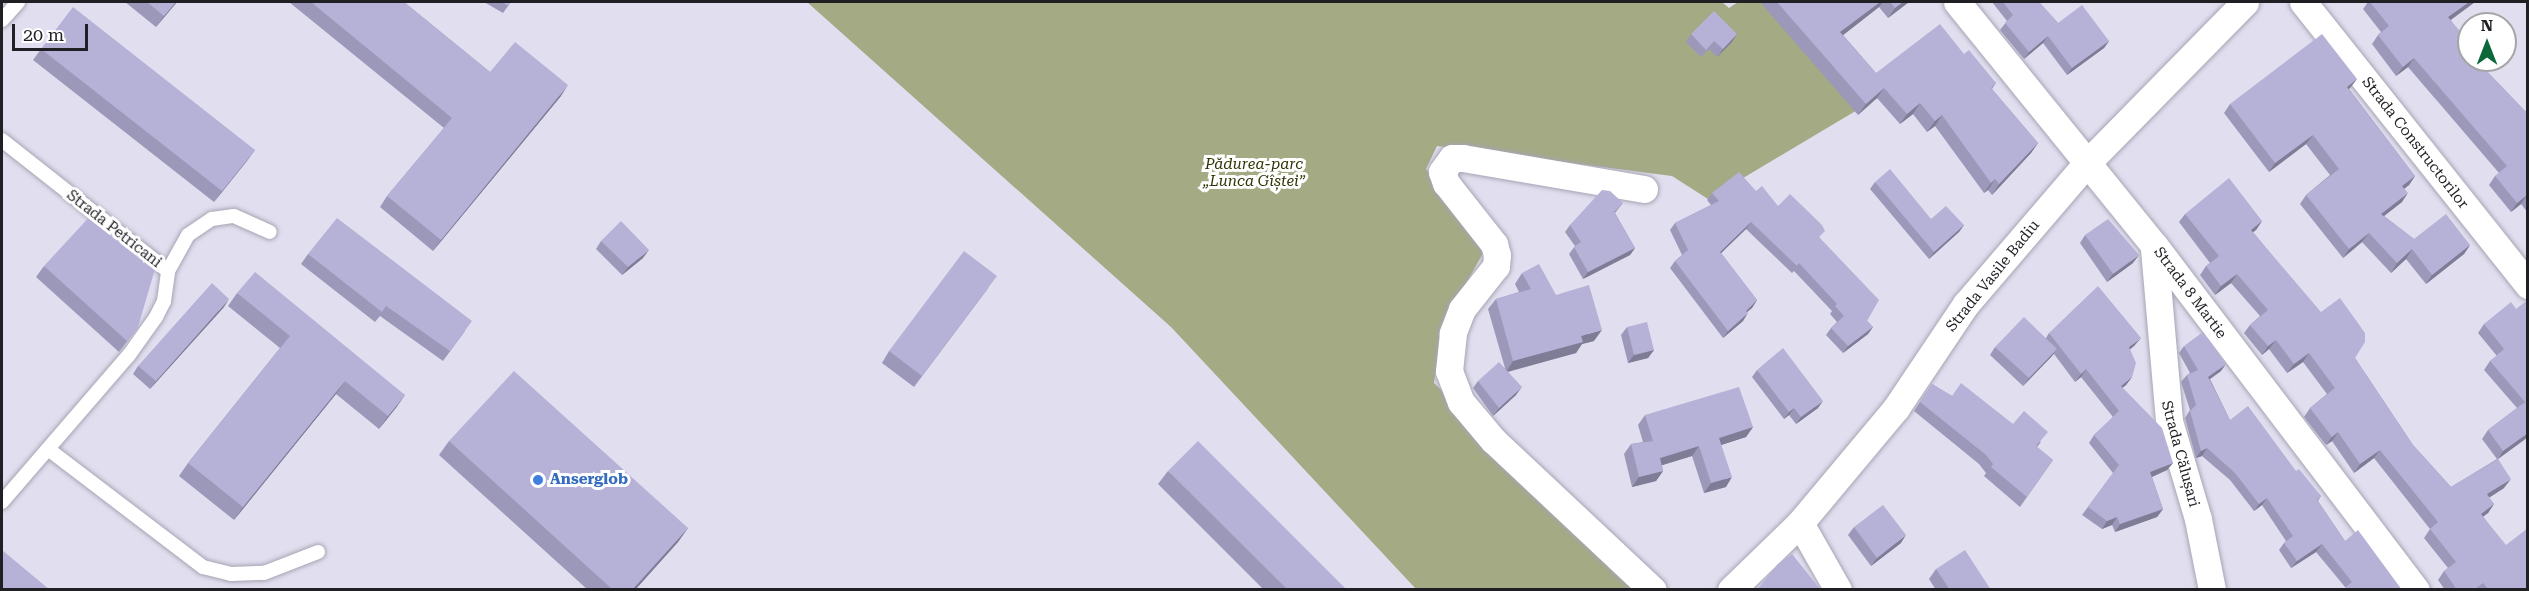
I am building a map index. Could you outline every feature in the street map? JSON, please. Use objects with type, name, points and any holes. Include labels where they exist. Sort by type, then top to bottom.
[{"type":"street","name":"Strada 8 Martie","points":[[1957,2],[2086,164],[2154,245],[2416,590]]},
{"type":"street","name":"Strada Vasile Badiu","points":[[1731,590],[1800,523],[1896,408],[1966,304],[2086,164],[2245,2]]},
{"type":"street","name":"Strada Constructorilor","points":[[2303,2],[2528,285]]},
{"type":"street","points":[[1644,189],[1463,159],[1452,159],[1442,172],[1446,183],[1494,244],[1497,255],[1496,266],[1462,309],[1453,333],[1449,371],[1461,402],[1494,440],[1653,590]]},
{"type":"street","name":"Strada Călușari","points":[[2154,245],[2169,421],[2198,519],[2212,590]]},
{"type":"street","points":[[1800,523],[1838,590]]},
{"type":"lane","points":[[2,20],[18,2]]},
{"type":"lane","name":"Strada Petricani","points":[[2,140],[168,271],[164,300],[156,317],[2,502]]},
{"type":"lane","points":[[168,271],[188,235],[212,219],[234,216],[270,232]]},
{"type":"lane","points":[[48,449],[202,567],[231,574],[264,573],[318,552]]},
{"type":"green space","name":"Pădurea-parc „Lunca Gîștei”","points":[[807,2],[1722,2],[1729,8],[1738,2],[1805,2],[1884,94],[1708,199],[1672,176],[1437,146],[1426,169],[1487,246],[1454,305],[1440,344],[1434,383],[1653,589],[1416,589],[1171,327]]},
{"type":"building","points":[[147,2],[176,2],[164,16]]},
{"type":"building","points":[[311,2],[404,2],[490,72],[515,42],[568,85],[441,240],[387,196],[452,118]]},
{"type":"building","points":[[1777,2],[1880,2],[1840,32],[1876,73],[1940,24],[1964,54],[1969,50],[1996,83],[1991,88],[2038,143],[1999,184],[1995,179],[1991,183],[1942,115],[1935,121],[1920,103],[1907,114],[1884,88],[1866,104]]},
{"type":"building","points":[[1890,2],[1903,2],[1895,8]]},
{"type":"building","points":[[2003,2],[2039,2],[2058,23],[2082,5],[2109,41],[2072,68],[2048,36],[2029,52],[2005,23],[2013,15]]},
{"type":"building","points":[[2370,2],[2469,2],[2448,17],[2457,28],[2457,72],[2488,72],[2528,114],[2528,196],[2517,203],[2495,176],[2507,166],[2414,58],[2403,67],[2378,35],[2389,26]]},
{"type":"building","points":[[73,7],[255,150],[222,191],[41,49]]},
{"type":"building","points":[[1714,11],[1737,34],[1723,49],[1714,41],[1706,50],[1691,34]]},
{"type":"building","points":[[2322,34],[2357,79],[2347,87],[2415,176],[2402,186],[2408,193],[2381,214],[2414,239],[2446,214],[2470,245],[2432,275],[2412,249],[2397,263],[2369,233],[2349,249],[2306,195],[2339,169],[2313,135],[2275,163],[2230,104]]},
{"type":"building","points":[[1890,169],[1931,219],[1946,206],[1964,225],[1934,252],[1875,182]]},
{"type":"building","points":[[1739,172],[1756,191],[1762,186],[1778,206],[1790,194],[1822,225],[1825,231],[1819,237],[1879,300],[1867,321],[1873,327],[1848,346],[1831,328],[1844,316],[1835,306],[1837,304],[1799,263],[1797,266],[1751,222],[1720,252],[1757,300],[1746,311],[1748,313],[1728,331],[1675,261],[1688,250],[1675,223],[1719,201],[1712,193]]},
{"type":"building","points":[[2229,178],[2262,221],[2251,230],[2321,312],[2340,298],[2365,333],[2365,342],[2355,358],[2413,445],[2451,487],[2498,459],[2511,479],[2487,494],[2494,504],[2481,514],[2506,545],[2528,528],[2528,590],[2489,590],[2483,583],[2474,590],[2457,590],[2444,571],[2456,562],[2430,529],[2438,522],[2380,450],[2360,464],[2338,432],[2332,437],[2310,408],[2335,388],[2309,353],[2294,364],[2276,340],[2268,346],[2250,325],[2268,310],[2237,274],[2221,286],[2206,266],[2219,256],[2185,214]]},
{"type":"building","points":[[1602,190],[1610,191],[1623,203],[1614,212],[1635,248],[1588,272],[1574,247],[1581,242],[1570,225]]},
{"type":"building","points":[[93,213],[155,269],[138,327],[127,341],[44,266]]},
{"type":"building","points":[[337,218],[472,321],[450,351],[386,306],[382,312],[308,254]]},
{"type":"building","points":[[2108,219],[2139,255],[2113,274],[2085,235]]},
{"type":"building","points":[[621,221],[649,250],[628,267],[601,241]]},
{"type":"building","points":[[964,251],[997,276],[922,376],[889,351]]},
{"type":"building","points":[[1539,264],[1556,295],[1589,285],[1602,330],[1581,336],[1583,342],[1513,361],[1496,299],[1531,289],[1522,273]]},
{"type":"building","points":[[255,272],[405,395],[388,416],[345,381],[243,507],[188,463],[290,336],[237,293]]},
{"type":"building","points":[[212,283],[229,299],[156,381],[138,366]]},
{"type":"building","points":[[2098,286],[2141,338],[2129,347],[2136,363],[2132,377],[2121,386],[2162,428],[2173,463],[2150,472],[2163,509],[2120,524],[2117,517],[2107,521],[2088,507],[2119,465],[2094,435],[2119,411],[2086,369],[2081,374],[2049,333]]},
{"type":"building","points":[[2511,302],[2516,309],[2525,302],[2528,305],[2528,433],[2503,451],[2488,430],[2525,402],[2490,361],[2504,349],[2484,324]]},
{"type":"building","points":[[2024,317],[2057,349],[2029,378],[1995,347]]},
{"type":"building","points":[[1647,322],[1654,350],[1634,355],[1627,327]]},
{"type":"building","points":[[2203,332],[2226,364],[2208,377],[2230,420],[2248,406],[2296,471],[2299,469],[2321,496],[2317,500],[2345,541],[2358,530],[2402,590],[2342,590],[2352,582],[2322,544],[2297,561],[2284,543],[2293,536],[2267,498],[2259,504],[2235,473],[2207,448],[2201,451],[2190,411],[2196,405],[2187,375],[2198,370],[2184,346]]},
{"type":"building","points":[[1783,348],[1823,401],[1801,417],[1794,408],[1789,412],[1757,370]]},
{"type":"building","points":[[1499,362],[1522,387],[1499,408],[1478,381]]},
{"type":"building","name":"Anserglob","points":[[514,371],[688,528],[632,590],[613,590],[449,441]]},
{"type":"building","points":[[1961,383],[2013,424],[2024,411],[2048,432],[2036,446],[2053,460],[2027,497],[1991,467],[1993,464],[1986,455],[1920,402],[1932,384],[1952,396]]},
{"type":"building","points":[[1739,387],[1753,427],[1719,438],[1732,477],[1711,483],[1699,446],[1660,458],[1663,471],[1639,477],[1631,444],[1653,441],[1645,415]]},
{"type":"building","points":[[1198,441],[1347,590],[1288,590],[1168,471]]},
{"type":"building","points":[[1883,505],[1906,535],[1877,558],[1854,527]]},
{"type":"building","points":[[2,550],[50,590],[2,590]]},
{"type":"building","points":[[1965,550],[1991,590],[1950,590],[1936,569]]},
{"type":"building","points":[[1792,554],[1821,590],[1757,590],[1778,564]]},
{"type":"place","name":"Anserglob","points":[[538,480]]}]
